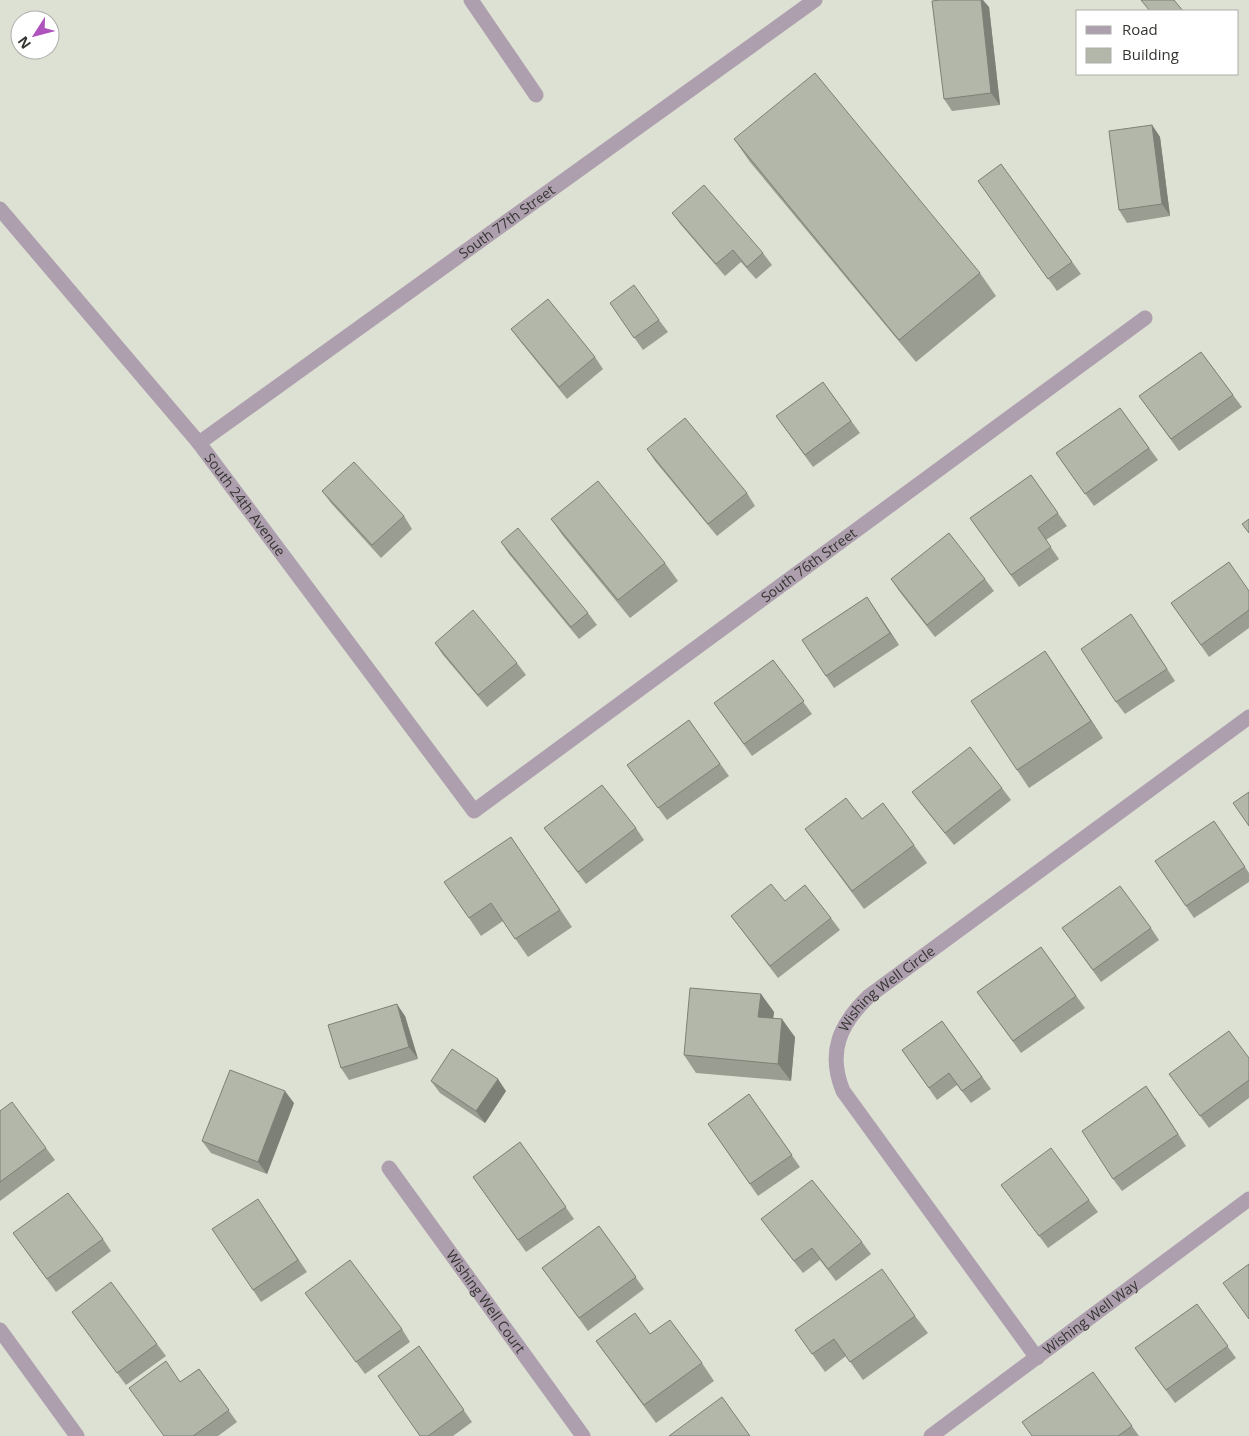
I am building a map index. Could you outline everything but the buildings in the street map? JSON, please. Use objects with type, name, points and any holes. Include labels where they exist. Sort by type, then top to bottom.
[{"type":"street","points":[[471,0],[536,95]]},
{"type":"street","name":"South 77th Street","points":[[198,443],[815,0]]},
{"type":"street","name":"South 24th Avenue","points":[[0,209],[198,443],[474,812]]},
{"type":"street","name":"South 76th Street","points":[[474,812],[1145,318]]},
{"type":"street","name":"Wishing Well Circle","points":[[1037,1358],[843,1091],[837,1077],[836,1062],[842,1033],[849,1018],[869,996],[1249,717]]},
{"type":"street","name":"Wishing Well Court","points":[[388,1168],[583,1436]]},
{"type":"street","name":"Wishing Well Way","points":[[931,1436],[1249,1199]]},
{"type":"street","points":[[0,1330],[77,1436]]}]
